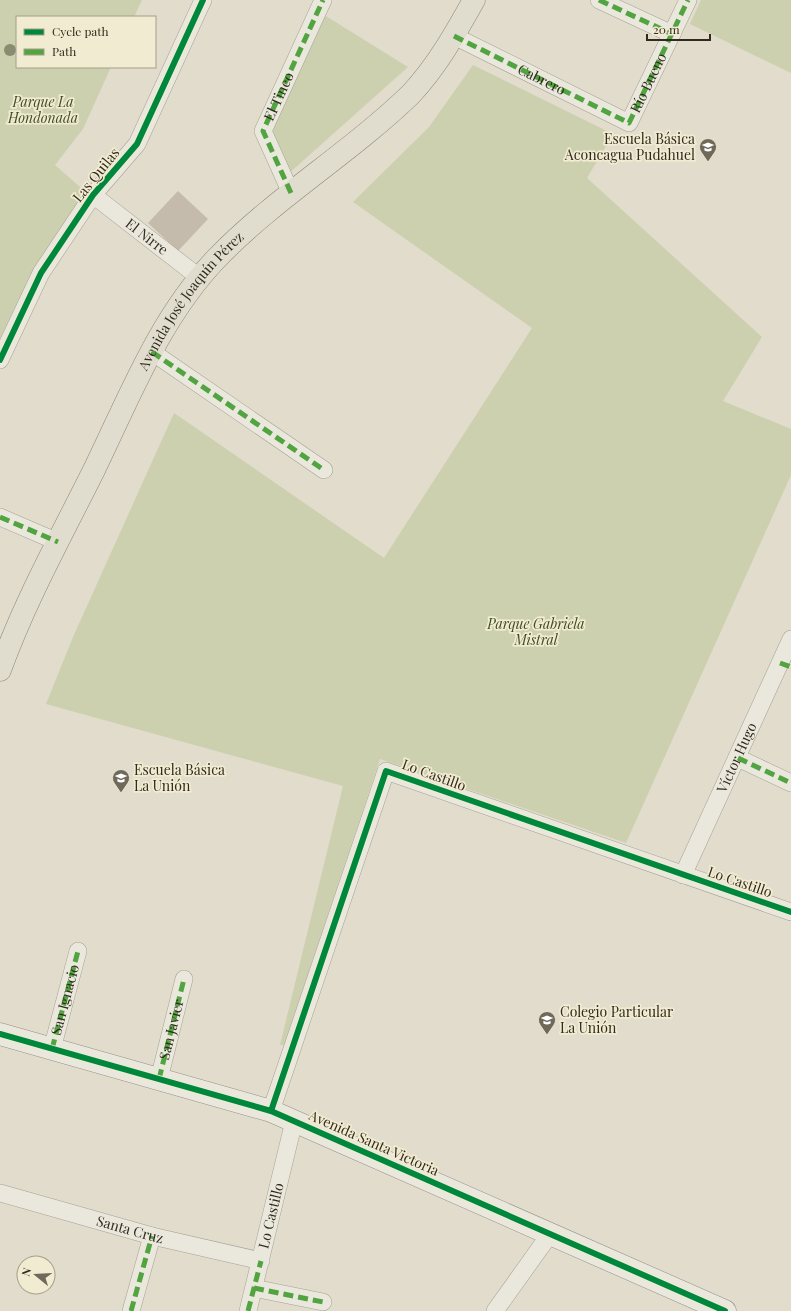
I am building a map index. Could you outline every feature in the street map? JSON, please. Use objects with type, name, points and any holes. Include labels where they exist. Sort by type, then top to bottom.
[{"type":"main road","name":"Avenida José Joaquín Pérez","points":[[0,670],[19,622],[166,326],[200,278],[234,241],[402,103],[424,80],[447,49],[474,0]]},
{"type":"street","name":"Las Quilas","points":[[0,360],[41,273],[93,195],[137,144],[203,0]]},
{"type":"street","name":"El Tineo","points":[[291,193],[263,131],[323,0]]},
{"type":"street","points":[[599,0],[672,34]]},
{"type":"street","name":"Río Bueno","points":[[629,122],[688,0]]},
{"type":"street","name":"Cabrero","points":[[454,36],[629,122]]},
{"type":"street","name":"El Nirre","points":[[93,195],[200,278]]},
{"type":"street","points":[[152,352],[324,470]]},
{"type":"street","points":[[0,517],[58,542]]},
{"type":"street","name":"Víctor Hugo","points":[[683,875],[738,758],[786,665],[791,640]]},
{"type":"street","points":[[738,758],[791,783]]},
{"type":"street","name":"Lo Castillo","points":[[271,1111],[386,771],[791,912]]},
{"type":"street","name":"San Ignacio","points":[[52,1049],[78,950]]},
{"type":"street","name":"San Javier","points":[[159,1079],[184,979]]},
{"type":"street","name":"Avenida Santa Victoria","points":[[0,1034],[271,1111],[725,1311]]},
{"type":"street","name":"Lo Castillo","points":[[248,1311],[294,1121]]},
{"type":"street","name":"Santa Cruz","points":[[0,1193],[152,1236],[260,1261]]},
{"type":"street","points":[[496,1311],[550,1234]]},
{"type":"street","points":[[131,1311],[152,1236]]},
{"type":"street","points":[[254,1288],[323,1302]]},
{"type":"green space","name":"Parque La Hondonada","points":[[0,0],[142,0],[134,16],[16,16],[16,68],[111,68],[83,129],[55,165],[88,194],[0,343]]},
{"type":"green space","points":[[701,0],[791,0],[791,73],[690,24]]},
{"type":"green space","points":[[321,13],[408,67],[287,175],[267,128]]},
{"type":"green space","name":"Parque Gabriela Mistral","points":[[473,65],[613,134],[587,178],[762,337],[723,401],[791,429],[791,475],[626,843],[380,759],[284,1045],[280,1045],[343,786],[46,704],[73,637],[174,413],[384,558],[532,328],[353,202],[429,127]]},
{"type":"building","points":[[178,191],[208,219],[178,251],[148,223]]},
{"type":"marked path","points":[[291,193],[263,131],[323,0]]},
{"type":"marked path","points":[[599,0],[672,34]]},
{"type":"marked path","points":[[454,36],[629,123],[688,0]]},
{"type":"marked path","points":[[152,352],[324,470]]},
{"type":"marked path","points":[[0,517],[58,542]]},
{"type":"marked path","points":[[780,663],[791,667]]},
{"type":"marked path","points":[[738,758],[791,783]]},
{"type":"marked path","points":[[52,1049],[78,951]]},
{"type":"marked path","points":[[159,1079],[184,979]]},
{"type":"marked path","points":[[131,1311],[152,1236]]},
{"type":"marked path","points":[[248,1311],[261,1261]]},
{"type":"marked path","points":[[254,1288],[323,1302]]},
{"type":"cycle path","points":[[0,360],[41,273],[93,195],[137,144],[203,0]]},
{"type":"cycle path","points":[[271,1111],[386,771],[791,912]]},
{"type":"cycle path","points":[[0,1034],[271,1111],[725,1311]]},
{"type":"place","name":"Escuela Básica Aconcagua Pudahuel","points":[[708,162]]},
{"type":"place","name":"Escuela Básica La Unión","points":[[121,793]]},
{"type":"place","name":"Colegio Particular La Unión","points":[[547,1035]]}]
